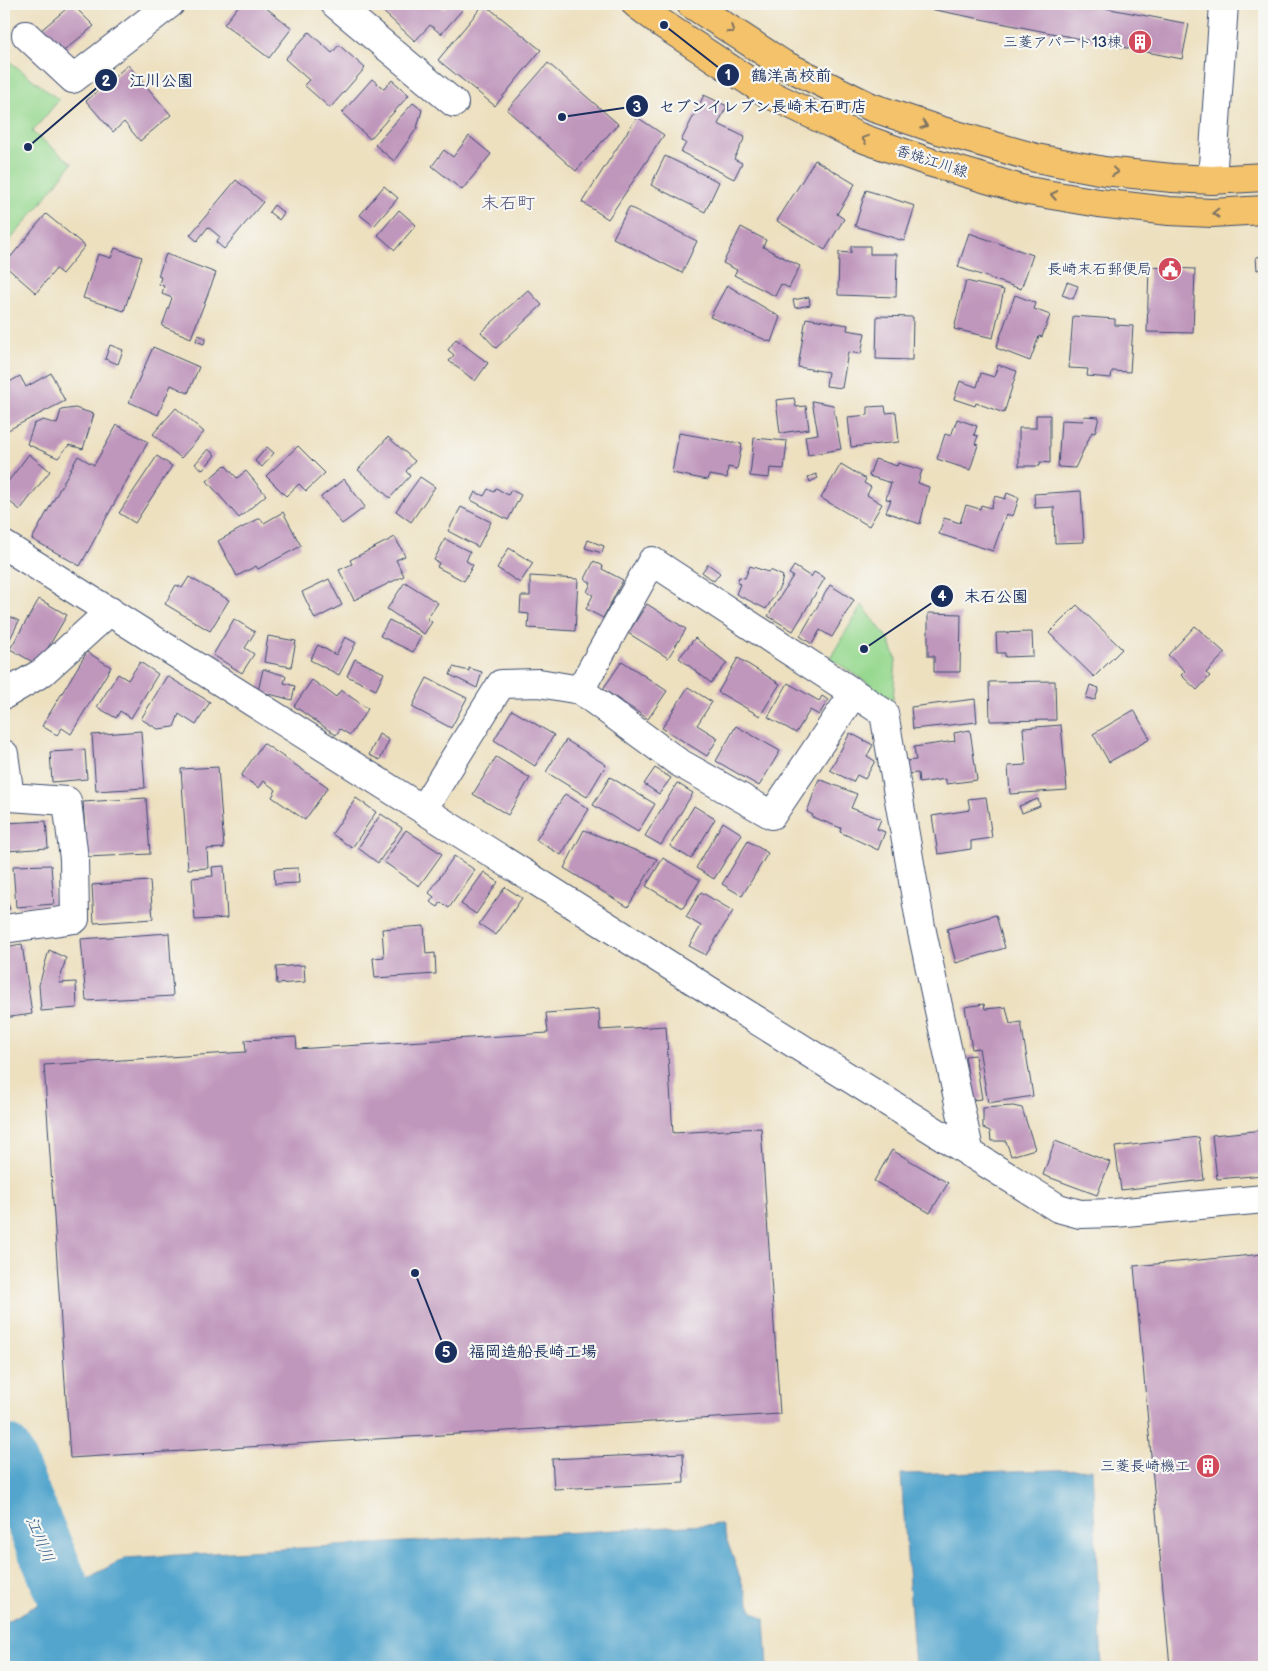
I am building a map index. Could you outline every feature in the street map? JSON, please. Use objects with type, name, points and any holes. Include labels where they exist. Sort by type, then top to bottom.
[{"type":"main road","name":"香焼江川線","points":[[636,4],[664,26],[767,93],[859,137],[929,162],[1028,190],[1100,203],[1169,211],[1212,213],[1264,210]]},
{"type":"main road","name":"香焼江川線","points":[[691,4],[783,64],[872,107],[939,130],[1036,158],[1104,171],[1212,180],[1264,177]]},
{"type":"street","points":[[26,35],[73,79],[170,4]]},
{"type":"street","points":[[335,4],[454,103]]},
{"type":"street","points":[[1212,180],[1224,4]]},
{"type":"street","points":[[4,545],[1058,1208],[1080,1214],[1115,1213],[1264,1199]]},
{"type":"street","points":[[580,690],[652,561],[884,713],[921,927],[970,1154]]},
{"type":"street","points":[[4,695],[43,672],[110,611]]},
{"type":"street","points":[[423,809],[501,684],[539,683],[580,690],[678,762],[772,815],[854,693]]},
{"type":"street","points":[[4,754],[10,797],[67,801],[74,859],[75,920],[4,929]]},
{"type":"green space","points":[[4,57],[59,100],[32,132],[72,163],[7,244],[4,242]]},
{"type":"green space","points":[[862,605],[889,640],[896,659],[893,700],[830,658]]},
{"type":"water","points":[[1092,1469],[1102,1667],[915,1667],[901,1474]]},
{"type":"water","points":[[721,1524],[752,1611],[765,1619],[768,1667],[4,1667],[4,1623],[125,1558]]},
{"type":"building","points":[[72,4],[94,26],[60,54],[40,31]]},
{"type":"building","points":[[240,4],[261,4],[292,28],[269,58],[224,24]]},
{"type":"building","points":[[381,4],[438,4],[444,9],[449,4],[456,4],[463,9],[441,34],[430,25],[415,41],[378,7]]},
{"type":"building","points":[[484,4],[541,50],[495,106],[438,60]]},
{"type":"building","name":"三菱アパート13棟","points":[[905,4],[1084,4],[1189,24],[1182,59]]},
{"type":"building","points":[[309,32],[332,53],[339,45],[365,68],[330,108],[304,85],[309,80],[285,59]]},
{"type":"building","points":[[548,63],[618,124],[576,171],[507,110]]},
{"type":"building","points":[[128,65],[171,115],[140,141],[124,122],[113,132],[86,101]]},
{"type":"building","points":[[372,79],[384,89],[392,80],[409,95],[370,139],[342,113]]},
{"type":"building","points":[[704,95],[727,106],[718,124],[745,137],[734,159],[742,163],[734,179],[681,152],[686,143],[681,141]]},
{"type":"building","points":[[413,103],[422,110],[417,128],[394,161],[375,145]]},
{"type":"building","points":[[637,117],[664,135],[608,219],[582,202]]},
{"type":"building","points":[[469,136],[491,154],[462,190],[432,166],[444,150],[453,157]]},
{"type":"building","points":[[665,156],[719,182],[705,212],[651,185]]},
{"type":"building","points":[[815,160],[855,184],[837,214],[844,219],[825,250],[777,221]]},
{"type":"building","points":[[236,180],[263,202],[224,249],[216,242],[220,237],[208,227],[197,241],[190,235]]},
{"type":"building","points":[[384,186],[398,198],[374,226],[360,215]]},
{"type":"building","points":[[866,190],[915,206],[904,241],[855,226]]},
{"type":"building","points":[[274,205],[284,213],[279,220],[269,212]]},
{"type":"building","points":[[629,207],[697,241],[682,273],[613,238]]},
{"type":"building","points":[[399,210],[416,225],[395,250],[378,235]]},
{"type":"building","points":[[46,214],[85,246],[62,274],[56,269],[36,293],[4,265]]},
{"type":"building","points":[[741,227],[766,240],[763,247],[800,266],[789,288],[781,284],[775,296],[734,275],[737,270],[723,263]]},
{"type":"building","points":[[969,233],[1033,255],[1021,289],[958,267]]},
{"type":"building","points":[[851,246],[870,246],[870,254],[897,254],[896,297],[838,295],[839,252],[851,253]]},
{"type":"building","points":[[115,248],[142,257],[124,311],[83,298],[98,254],[111,258]]},
{"type":"building","points":[[166,254],[216,273],[191,338],[162,326],[172,298],[162,294],[164,286],[159,284],[161,277],[158,276]]},
{"type":"building","points":[[1264,256],[1263,286],[1261,269],[1257,270],[1256,257]]},
{"type":"building","points":[[1149,267],[1195,269],[1193,333],[1147,332]]},
{"type":"building","points":[[966,281],[1004,290],[993,338],[954,329]]},
{"type":"building","points":[[1067,282],[1078,286],[1073,299],[1062,295]]},
{"type":"building","points":[[727,285],[780,317],[771,342],[710,317]]},
{"type":"building","points":[[528,290],[542,305],[496,348],[481,332]]},
{"type":"building","points":[[1015,295],[1036,303],[1034,309],[1050,315],[1042,337],[1039,336],[1030,361],[996,348]]},
{"type":"building","points":[[809,297],[810,305],[795,308],[793,300]]},
{"type":"building","points":[[877,316],[913,317],[912,360],[876,359]]},
{"type":"building","points":[[1073,316],[1115,319],[1115,325],[1133,326],[1130,372],[1112,371],[1111,378],[1087,376],[1088,369],[1069,368]]},
{"type":"building","points":[[806,318],[848,325],[847,330],[865,333],[861,354],[848,352],[842,388],[826,386],[828,372],[798,367]]},
{"type":"building","points":[[198,335],[206,338],[204,344],[196,341]]},
{"type":"building","points":[[456,339],[488,363],[475,381],[449,361],[454,355],[448,350]]},
{"type":"building","points":[[110,345],[123,350],[118,364],[105,359]]},
{"type":"building","points":[[153,347],[199,367],[188,393],[171,385],[158,415],[129,402]]},
{"type":"building","points":[[998,365],[1017,371],[1004,413],[976,403],[975,406],[954,399],[960,381],[977,387],[981,373],[994,377]]},
{"type":"building","points":[[51,373],[65,401],[4,432],[4,385],[20,376],[26,387]]},
{"type":"building","points":[[794,398],[796,407],[806,406],[809,429],[780,433],[776,400]]},
{"type":"building","points":[[812,401],[833,405],[841,449],[808,455],[805,436],[818,434]]},
{"type":"building","points":[[885,406],[886,413],[896,412],[899,442],[851,447],[848,417],[868,415],[868,407]]},
{"type":"building","points":[[75,408],[94,414],[83,449],[69,445],[58,458],[27,444],[34,424],[43,420],[57,424],[61,410]]},
{"type":"building","points":[[176,408],[204,432],[181,458],[153,434]]},
{"type":"building","points":[[1036,415],[1050,415],[1050,463],[1040,462],[1040,466],[1019,466],[1019,428],[1036,428]]},
{"type":"building","points":[[1084,416],[1099,417],[1095,433],[1092,432],[1075,468],[1058,467],[1061,420],[1083,421]]},
{"type":"building","points":[[957,419],[977,426],[974,435],[978,436],[975,444],[978,445],[970,470],[937,459],[945,434],[951,436]]},
{"type":"building","points":[[117,425],[148,442],[80,566],[32,539],[78,456],[94,465]]},
{"type":"building","points":[[679,433],[742,444],[737,469],[728,467],[727,478],[709,475],[708,480],[672,473]]},
{"type":"building","points":[[388,437],[415,461],[406,471],[410,476],[390,498],[358,470]]},
{"type":"building","points":[[754,438],[787,441],[784,469],[770,468],[769,478],[750,476]]},
{"type":"building","points":[[298,446],[325,473],[306,491],[299,484],[286,496],[266,476]]},
{"type":"building","points":[[267,447],[274,453],[262,467],[255,461]]},
{"type":"building","points":[[208,449],[215,455],[203,470],[195,464]]},
{"type":"building","points":[[29,454],[50,471],[20,510],[4,497],[4,487]]},
{"type":"building","points":[[157,456],[172,466],[135,523],[119,513]]},
{"type":"building","points":[[875,459],[897,466],[898,463],[922,470],[918,483],[929,487],[920,524],[886,512],[891,500],[886,499],[891,483],[869,476]]},
{"type":"building","points":[[841,464],[866,479],[864,483],[871,487],[867,495],[882,504],[869,526],[821,498]]},
{"type":"building","points":[[225,465],[237,478],[246,471],[266,495],[239,518],[207,481]]},
{"type":"building","points":[[816,474],[818,478],[810,482],[808,477]]},
{"type":"building","points":[[420,477],[435,487],[411,522],[396,511]]},
{"type":"building","points":[[344,479],[365,507],[342,524],[321,497]]},
{"type":"building","points":[[496,488],[508,495],[511,490],[521,495],[508,520],[471,500],[475,492],[484,496],[488,489],[494,492]]},
{"type":"building","points":[[1081,491],[1084,542],[1055,543],[1054,507],[1035,508],[1034,494]]},
{"type":"building","points":[[1007,493],[1019,498],[1013,516],[1006,514],[993,551],[939,534],[944,518],[960,523],[966,505],[980,509],[981,505],[991,508],[995,496],[1005,499]]},
{"type":"building","points":[[461,507],[491,522],[478,547],[448,531]]},
{"type":"building","points":[[283,512],[301,546],[258,569],[256,566],[237,576],[218,541],[260,518],[264,523]]},
{"type":"building","points":[[395,537],[405,556],[396,560],[404,576],[354,600],[339,570],[352,564],[350,560]]},
{"type":"building","points":[[445,539],[470,552],[466,561],[473,565],[464,581],[437,567],[439,563],[434,560]]},
{"type":"building","points":[[588,540],[604,546],[602,553],[585,548]]},
{"type":"building","points":[[509,548],[533,563],[520,583],[497,568]]},
{"type":"building","points":[[594,561],[603,566],[602,569],[623,580],[603,618],[586,609],[593,595],[587,592],[591,583],[585,579]]},
{"type":"building","points":[[708,564],[720,573],[714,581],[702,572]]},
{"type":"building","points":[[750,566],[768,572],[770,570],[783,576],[781,585],[766,609],[736,594],[740,584],[737,583],[739,577],[745,578]]},
{"type":"building","points":[[794,566],[811,577],[814,572],[825,578],[793,631],[768,616],[793,576],[789,574]]},
{"type":"building","points":[[530,576],[578,579],[575,631],[528,628],[529,614],[520,613],[521,596],[530,596]]},
{"type":"building","points":[[189,577],[229,600],[210,631],[165,604],[176,585],[182,588]]},
{"type":"building","points":[[329,579],[342,605],[315,619],[302,592]]},
{"type":"building","points":[[405,582],[438,603],[427,619],[432,622],[424,634],[387,609]]},
{"type":"building","points":[[830,585],[854,600],[832,637],[820,630],[812,644],[800,636]]},
{"type":"building","points":[[39,599],[67,615],[38,665],[10,649]]},
{"type":"building","points":[[647,604],[686,629],[668,658],[628,633]]},
{"type":"building","points":[[1077,605],[1122,649],[1094,677],[1049,633]]},
{"type":"building","points":[[928,613],[961,614],[960,672],[934,672],[934,656],[928,656]]},
{"type":"building","points":[[4,614],[19,621],[4,651]]},
{"type":"building","points":[[234,619],[255,632],[245,648],[254,654],[242,673],[213,655]]},
{"type":"building","points":[[389,620],[421,636],[413,652],[380,636]]},
{"type":"building","points":[[1195,626],[1225,653],[1206,673],[1210,676],[1197,690],[1181,675],[1185,671],[1168,655]]},
{"type":"building","points":[[1032,632],[1033,656],[1005,657],[1005,653],[997,653],[996,633]]},
{"type":"building","points":[[268,636],[296,641],[291,667],[264,662]]},
{"type":"building","points":[[345,637],[356,643],[339,675],[310,660],[318,645],[336,655]]},
{"type":"building","points":[[695,638],[727,663],[711,683],[679,658]]},
{"type":"building","points":[[87,652],[111,667],[71,734],[62,728],[57,735],[42,726]]},
{"type":"building","points":[[738,658],[780,684],[760,716],[718,692]]},
{"type":"building","points":[[355,659],[384,673],[376,690],[347,676]]},
{"type":"building","points":[[622,661],[667,691],[648,719],[603,689]]},
{"type":"building","points":[[140,662],[158,674],[131,718],[120,711],[116,718],[97,707],[118,674],[128,680]]},
{"type":"building","points":[[453,667],[469,671],[469,668],[482,672],[477,688],[450,675]]},
{"type":"building","points":[[263,669],[286,676],[284,683],[295,686],[292,700],[258,691]]},
{"type":"building","points":[[167,676],[210,702],[196,725],[179,714],[174,727],[158,729],[141,719]]},
{"type":"building","points":[[427,678],[467,698],[451,728],[412,707]]},
{"type":"building","points":[[312,680],[336,697],[341,690],[368,709],[350,735],[340,729],[336,735],[294,706]]},
{"type":"building","points":[[1055,681],[1056,720],[990,721],[989,682]]},
{"type":"building","points":[[788,683],[819,701],[822,696],[828,700],[819,715],[810,710],[796,733],[768,717]]},
{"type":"building","points":[[1090,685],[1099,688],[1095,700],[1086,698]]},
{"type":"building","points":[[688,687],[712,702],[697,725],[718,738],[707,756],[662,728]]},
{"type":"building","points":[[975,699],[977,722],[913,729],[911,707]]},
{"type":"building","points":[[512,710],[554,735],[535,766],[494,740]]},
{"type":"building","points":[[1134,710],[1150,739],[1109,762],[1093,734]]},
{"type":"building","points":[[1061,725],[1067,790],[1010,794],[1008,766],[1026,765],[1023,728]]},
{"type":"building","points":[[736,726],[780,751],[759,786],[716,761]]},
{"type":"building","points":[[970,730],[977,780],[946,784],[946,779],[919,783],[918,773],[907,774],[906,761],[916,760],[914,747],[955,741],[954,733]]},
{"type":"building","points":[[141,731],[145,788],[96,791],[92,735]]},
{"type":"building","points":[[850,733],[873,745],[867,756],[875,761],[865,779],[857,775],[853,782],[830,770]]},
{"type":"building","points":[[379,734],[389,740],[380,760],[369,755]]},
{"type":"building","points":[[566,740],[606,765],[587,797],[546,772]]},
{"type":"building","points":[[263,743],[328,787],[305,820],[272,797],[276,790],[264,781],[259,788],[241,776]]},
{"type":"building","points":[[85,750],[87,779],[52,782],[50,752]]},
{"type":"building","points":[[496,757],[530,778],[508,815],[473,794]]},
{"type":"building","points":[[218,767],[224,848],[207,849],[208,868],[188,869],[181,769]]},
{"type":"building","points":[[655,768],[671,778],[659,794],[644,784]]},
{"type":"building","points":[[610,777],[655,804],[638,832],[593,805]]},
{"type":"building","points":[[819,779],[857,794],[851,808],[881,819],[877,829],[885,832],[878,850],[840,832],[841,828],[812,817],[813,815],[807,812]]},
{"type":"building","points":[[677,783],[693,793],[661,845],[645,836]]},
{"type":"building","points":[[565,794],[589,809],[561,855],[536,840]]},
{"type":"building","points":[[986,797],[992,838],[971,841],[971,849],[938,854],[932,816],[970,810],[968,799]]},
{"type":"building","points":[[146,798],[150,854],[87,857],[83,802]]},
{"type":"building","points":[[356,798],[376,812],[352,848],[332,834]]},
{"type":"building","points":[[1038,799],[1040,806],[1022,813],[1019,806]]},
{"type":"building","points":[[694,806],[715,819],[691,859],[670,846]]},
{"type":"building","points":[[381,814],[402,828],[378,863],[358,848]]},
{"type":"building","points":[[46,821],[48,848],[7,851],[5,823]]},
{"type":"building","points":[[723,822],[742,834],[714,879],[696,868]]},
{"type":"building","points":[[406,830],[442,854],[419,886],[384,862]]},
{"type":"building","points":[[584,830],[657,859],[628,907],[564,868]]},
{"type":"building","points":[[748,841],[768,853],[742,896],[722,884]]},
{"type":"building","points":[[454,856],[475,870],[449,908],[441,902],[438,907],[430,902],[434,897],[429,893]]},
{"type":"building","points":[[663,858],[700,880],[683,908],[646,886]]},
{"type":"building","points":[[51,865],[54,904],[16,907],[13,866]]},
{"type":"building","points":[[224,866],[227,918],[195,920],[192,878],[213,876],[212,867]]},
{"type":"building","points":[[298,868],[299,883],[275,884],[274,869]]},
{"type":"building","points":[[484,872],[498,882],[476,914],[461,904]]},
{"type":"building","points":[[150,881],[153,919],[94,923],[92,885]]},
{"type":"building","points":[[505,887],[522,898],[496,935],[479,924]]},
{"type":"building","points":[[4,891],[10,909],[4,911]]},
{"type":"building","points":[[701,892],[733,911],[706,955],[689,946],[701,926],[686,917]]},
{"type":"building","points":[[996,915],[1005,948],[956,963],[947,929]]},
{"type":"building","points":[[424,926],[426,954],[435,953],[436,974],[375,978],[373,958],[384,957],[382,929]]},
{"type":"building","points":[[169,933],[173,996],[86,1001],[81,939]]},
{"type":"building","points":[[22,944],[32,1014],[4,1018],[4,947]]},
{"type":"building","points":[[49,950],[66,958],[59,983],[76,982],[77,1008],[41,1011],[39,985]]},
{"type":"building","points":[[304,965],[305,982],[277,984],[276,967]]},
{"type":"building","points":[[984,1004],[985,1009],[1006,1007],[1010,1024],[1021,1022],[1033,1096],[988,1103],[979,1048],[972,1049],[965,1007]]},
{"type":"building","points":[[599,1009],[600,1030],[666,1026],[673,1133],[761,1128],[780,1414],[70,1458],[44,1065],[246,1052],[245,1040],[296,1037],[297,1049],[548,1033],[546,1013]]},
{"type":"building","points":[[975,1055],[982,1099],[972,1100],[965,1056]]},
{"type":"building","points":[[1013,1106],[1022,1108],[1035,1149],[1011,1156],[1006,1141],[991,1141],[990,1131],[983,1128],[983,1108]]},
{"type":"building","points":[[1264,1130],[1264,1175],[1217,1179],[1212,1135]]},
{"type":"building","points":[[1199,1137],[1204,1180],[1121,1190],[1115,1147]]},
{"type":"building","points":[[1055,1141],[1110,1162],[1097,1195],[1043,1175]]},
{"type":"building","points":[[892,1150],[948,1183],[930,1213],[874,1181]]},
{"type":"building","name":"三菱長崎機工","points":[[1264,1254],[1264,1667],[1170,1667],[1134,1266]]},
{"type":"building","points":[[683,1453],[684,1483],[554,1489],[552,1459]]},
{"type":"waterway","name":"江川川","points":[[4,1452],[78,1626]]},
{"type":"place","name":"鶴洋高校前","points":[[664,25]]},
{"type":"place","name":"三菱アパート13棟","points":[[1140,42]]},
{"type":"place","name":"セブンイレブン長崎末石町店","points":[[562,117]]},
{"type":"place","name":"江川公園","points":[[28,147]]},
{"type":"place","name":"長崎末石郵便局","points":[[1170,269]]},
{"type":"place","name":"末石公園","points":[[864,649]]},
{"type":"place","name":"福岡造船長崎工場","points":[[415,1273]]},
{"type":"place","name":"三菱長崎機工","points":[[1208,1466]]},
{"type":"district","name":"末石町","points":[[508,203]]}]
